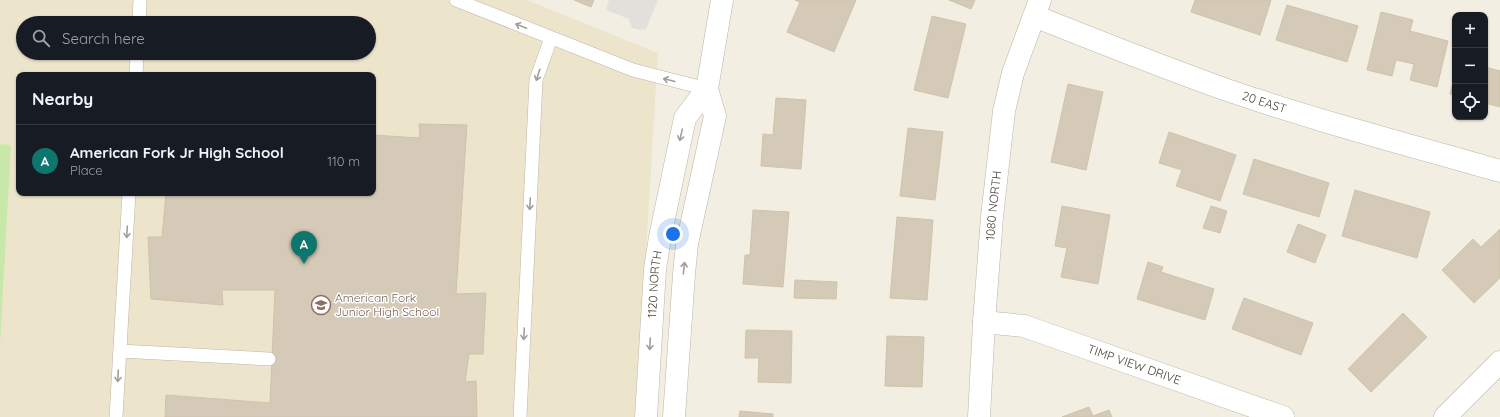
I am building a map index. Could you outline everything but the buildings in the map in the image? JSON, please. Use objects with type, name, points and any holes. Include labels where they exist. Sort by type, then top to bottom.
[{"type":"street","name":"1120 NORTH","points":[[674,417],[681,307],[687,244],[715,116],[707,89],[722,0]]},
{"type":"street","name":"20 EAST","points":[[1037,8],[1150,62],[1228,90],[1301,114],[1500,171]]},
{"type":"street","name":"1080 NORTH","points":[[979,417],[992,217],[1004,111],[1013,73],[1037,8]]},
{"type":"street","name":"1120 NORTH","points":[[646,417],[655,269],[660,237],[685,118],[707,89]]},
{"type":"street","name":"TIMP VIEW DRIVE","points":[[984,322],[1024,326],[1283,417]]},
{"type":"street","points":[[1445,417],[1500,362]]},
{"type":"lane","points":[[139,16],[140,0]]},
{"type":"lane","points":[[456,0],[636,72],[707,89]]},
{"type":"lane","points":[[520,417],[536,80],[551,38]]},
{"type":"lane","points":[[136,72],[137,60]]},
{"type":"lane","points":[[116,417],[129,196]]},
{"type":"lane","points":[[120,351],[269,359]]},
{"type":"shaded area","name":"American Fork Junior High School","points":[[0,0],[527,0],[658,53],[636,417],[0,417]]},
{"type":"shaded area","points":[[609,0],[658,0],[646,29],[640,30],[632,28],[629,19],[606,10]]},
{"type":"green space","points":[[0,144],[11,145],[0,344]]},
{"type":"place","name":"American Fork Jr High School","points":[[304,264]]},
{"type":"place","name":"American Fork Junior High School","points":[[321,305]]}]
